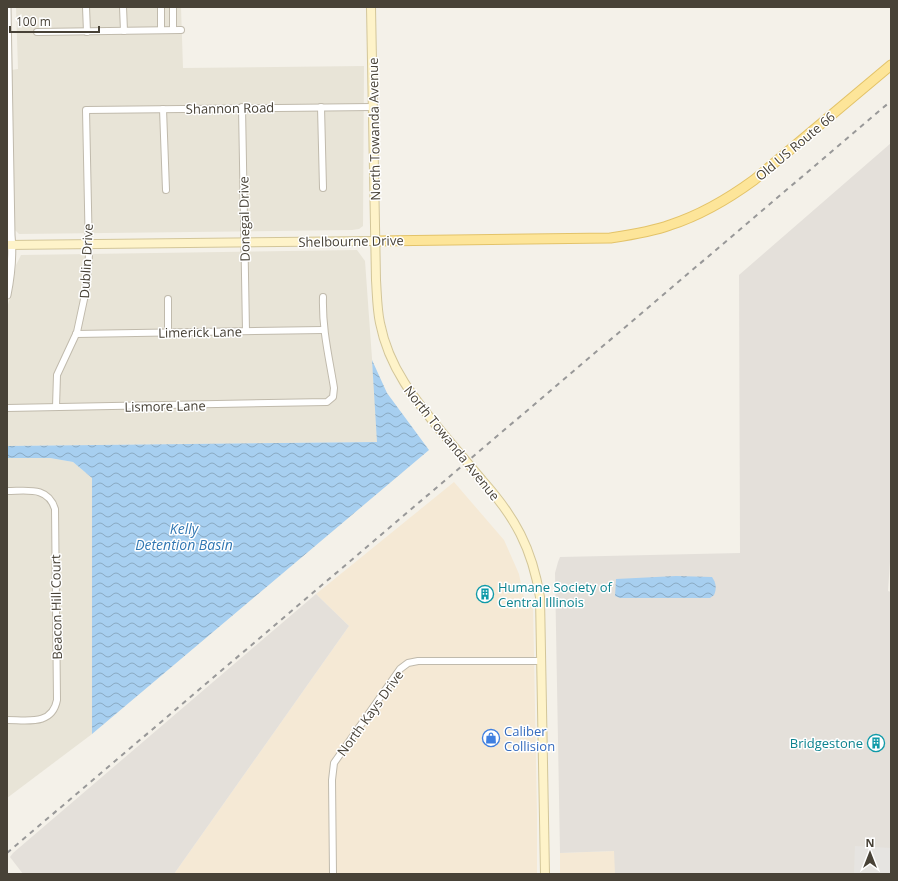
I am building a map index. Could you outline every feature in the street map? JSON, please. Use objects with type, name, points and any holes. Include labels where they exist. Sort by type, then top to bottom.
[{"type":"main road","name":"North Towanda Avenue","points":[[371,7],[377,307],[380,324],[388,349],[398,372],[410,393],[497,497],[519,529],[534,566],[540,597],[545,874]]},
{"type":"main road","name":"Old US Route 66","points":[[693,217],[732,196],[754,180],[891,65]]},
{"type":"main road","name":"Shelbourne Drive","points":[[9,245],[610,238],[669,226],[693,217]]},
{"type":"street","points":[[7,7],[9,245],[11,264],[7,295]]},
{"type":"street","points":[[86,7],[87,32]]},
{"type":"street","points":[[123,7],[124,30]]},
{"type":"street","points":[[161,7],[161,30]]},
{"type":"street","points":[[173,7],[173,30]]},
{"type":"street","points":[[37,32],[181,30]]},
{"type":"street","name":"Shannon Road","points":[[86,110],[242,107],[373,107]]},
{"type":"street","name":"Donegal Drive","points":[[242,107],[246,331]]},
{"type":"street","points":[[322,107],[323,188]]},
{"type":"street","points":[[164,109],[166,190]]},
{"type":"street","name":"Dublin Drive","points":[[56,407],[58,374],[76,334],[83,311],[86,290],[88,245],[86,110]]},
{"type":"street","points":[[323,297],[323,330]]},
{"type":"street","points":[[168,299],[168,332]]},
{"type":"street","name":"Limerick Lane","points":[[76,334],[323,330]]},
{"type":"street","name":"Lismore Lane","points":[[7,408],[322,403],[330,400],[334,393],[323,330]]},
{"type":"street","name":"Beacon Hill Court","points":[[7,491],[40,492],[50,499],[55,510],[57,700],[54,710],[45,718],[39,720],[7,720]]},
{"type":"street","name":"North Kays Drive","points":[[333,874],[332,780],[334,763],[400,669],[408,663],[418,661],[542,661]]},
{"type":"shaded area","points":[[16,7],[181,7],[183,68],[364,66],[363,226],[359,229],[352,230],[19,234],[15,230],[12,70],[18,69]]},
{"type":"shaded area","name":"Bridgestone","points":[[891,143],[891,547],[888,591],[891,592],[891,874],[615,874],[614,851],[560,853],[555,573],[560,557],[740,553],[739,275]]},
{"type":"shaded area","points":[[357,250],[365,261],[378,442],[7,446],[7,308],[12,291],[16,265],[21,255]]},
{"type":"shaded area","points":[[7,458],[50,458],[73,462],[92,478],[92,734],[7,798]]},
{"type":"shaded area","points":[[454,482],[504,540],[519,574],[524,599],[528,604],[533,604],[537,874],[174,874],[349,626],[316,594]]},
{"type":"shaded area","points":[[316,594],[349,626],[174,874],[23,874],[10,857],[13,853]]},
{"type":"shaded area","points":[[855,846],[891,848],[891,874],[854,874]]},
{"type":"shaded area","points":[[615,851],[615,874],[560,874],[560,853]]},
{"type":"water","name":"Kelly Detention Basin","points":[[372,360],[387,393],[429,450],[92,734],[92,478],[73,462],[50,458],[7,458],[7,446],[377,442]]},
{"type":"water","points":[[676,576],[712,577],[716,586],[714,595],[710,598],[620,598],[615,596],[616,579]]},
{"type":"railway","points":[[7,853],[891,101]]},
{"type":"place","name":"Humane Society of Central Illinois","points":[[485,594]]},
{"type":"place","name":"Caliber Collision","points":[[491,738]]},
{"type":"place","name":"Bridgestone","points":[[876,743]]}]
